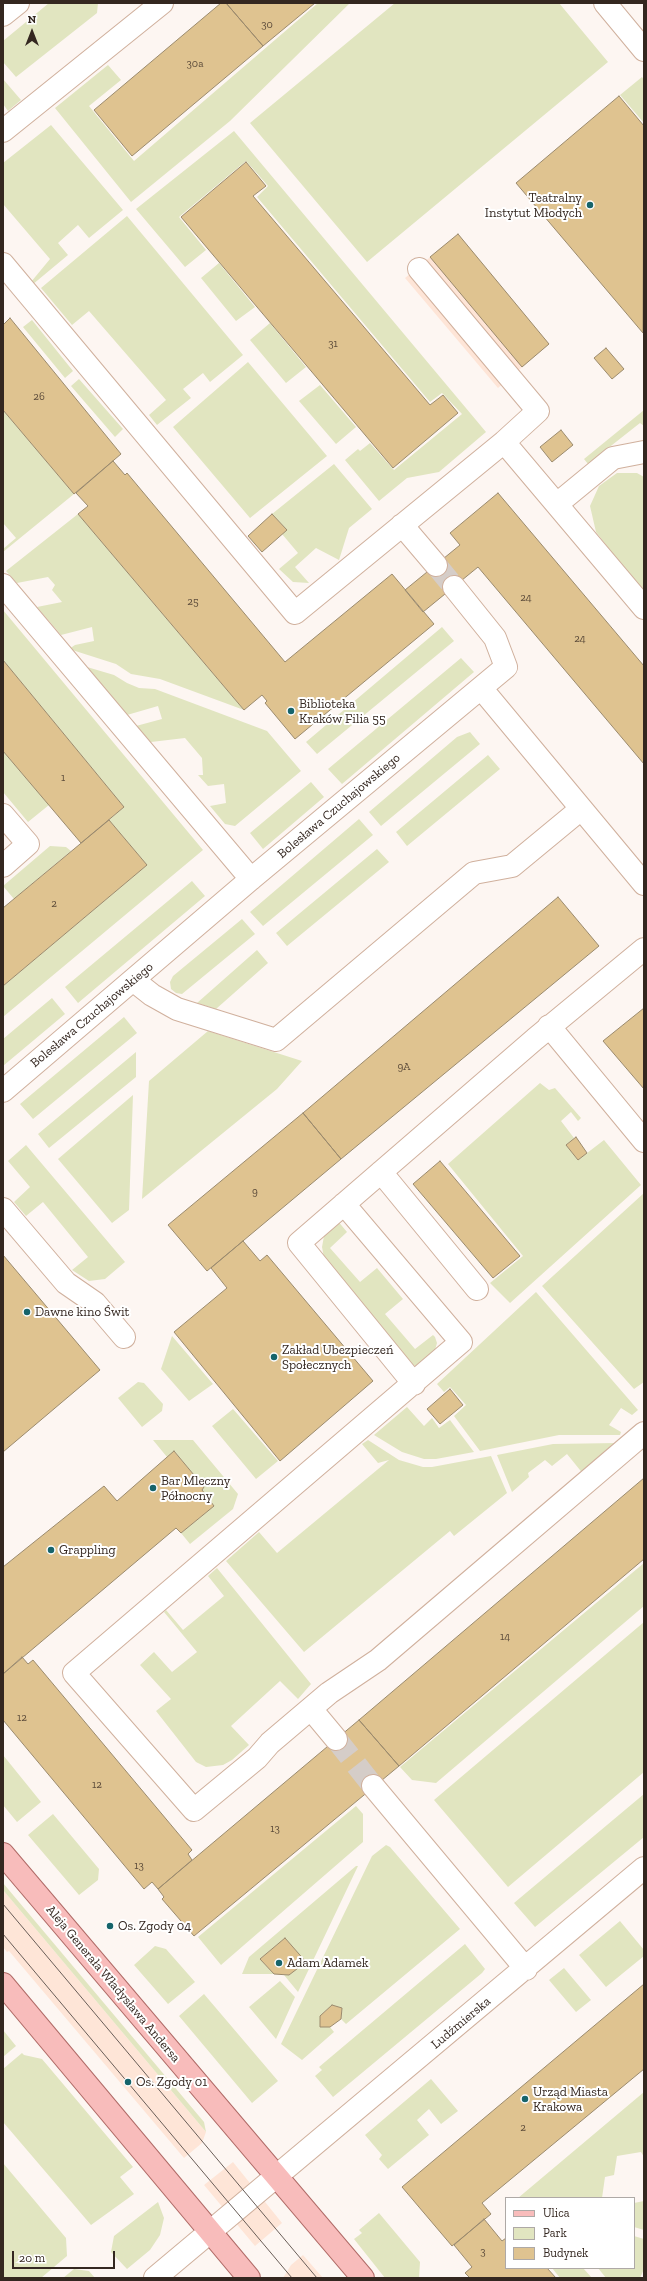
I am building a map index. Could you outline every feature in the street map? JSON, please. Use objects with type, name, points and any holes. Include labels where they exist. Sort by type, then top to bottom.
[{"type":"main road","name":"Aleja Generała Władysława Andersa","points":[[3,1854],[363,2278]]},
{"type":"main road","points":[[3,1984],[249,2278]]},
{"type":"street","points":[[3,15],[18,3]]},
{"type":"street","points":[[3,131],[162,3]]},
{"type":"street","points":[[605,3],[644,50]]},
{"type":"street","points":[[3,264],[295,613],[504,442],[538,411],[419,269]]},
{"type":"street","points":[[504,442],[644,608]]},
{"type":"street","points":[[557,504],[613,458],[644,452]]},
{"type":"street","points":[[402,525],[436,565]]},
{"type":"street","points":[[3,585],[251,879]]},
{"type":"street","name":"Bolesława Czuchajowskiego","points":[[3,1091],[251,879],[506,667],[495,638],[454,587]]},
{"type":"street","points":[[481,688],[644,884]]},
{"type":"street","points":[[133,980],[152,995],[177,1009],[276,1040],[474,873],[512,866],[582,809]]},
{"type":"street","points":[[3,815],[28,844],[3,866]]},
{"type":"street","points":[[414,1384],[299,1243],[549,1026],[644,949]]},
{"type":"street","points":[[549,1026],[644,1141]]},
{"type":"street","points":[[380,1172],[477,1289]]},
{"type":"street","points":[[344,1204],[461,1342],[414,1384],[74,1673],[194,1810],[258,1758],[270,1743],[329,1693],[378,1660],[644,1433]]},
{"type":"street","points":[[3,1208],[66,1282],[95,1303],[124,1336]]},
{"type":"street","points":[[311,1708],[336,1739]]},
{"type":"street","points":[[374,1786],[526,1969]]},
{"type":"street","name":"Ludźmierska","points":[[154,2278],[526,1969],[644,1868]]},
{"type":"shaded area","points":[[458,234],[549,344],[498,388],[405,278]]},
{"type":"shaded area","points":[[3,1890],[206,2132],[202,2143],[184,2158],[9,1951],[7,1952],[3,1947]]},
{"type":"shaded area","points":[[233,2162],[282,2223],[255,2246],[204,2185]]},
{"type":"shaded area","points":[[303,2255],[323,2278],[283,2278],[291,2265]]},
{"type":"green space","points":[[49,3],[98,3],[97,13],[16,77],[3,62],[3,41]]},
{"type":"green space","points":[[318,3],[350,3],[230,121],[131,202],[55,108],[108,65],[121,80],[89,106],[134,161]]},
{"type":"green space","points":[[395,3],[559,3],[608,62],[367,262],[250,123]]},
{"type":"green space","points":[[642,77],[644,80],[644,123],[620,95]]},
{"type":"green space","points":[[3,79],[21,100],[8,111],[3,104]]},
{"type":"green space","points":[[51,125],[123,210],[89,238],[78,225],[58,243],[68,255],[32,285],[31,282],[50,259],[3,204],[3,163]]},
{"type":"green space","points":[[234,131],[486,432],[439,472],[407,478],[379,501],[345,460],[358,449],[360,451],[370,443],[394,470],[462,414],[442,393],[430,402],[257,197],[268,186],[246,161],[179,217],[206,250],[185,267],[136,209]]},
{"type":"green space","points":[[127,216],[243,355],[210,382],[203,373],[183,389],[191,398],[157,425],[149,415],[166,400],[89,311],[72,325],[41,288]]},
{"type":"green space","points":[[219,263],[255,307],[236,321],[201,278]]},
{"type":"green space","points":[[32,320],[73,371],[65,378],[23,327]]},
{"type":"green space","points":[[270,323],[306,367],[286,383],[250,340]]},
{"type":"green space","points":[[248,362],[327,456],[250,518],[173,427]]},
{"type":"green space","points":[[79,379],[123,429],[115,437],[71,386]]},
{"type":"green space","points":[[320,385],[356,427],[336,444],[299,401]]},
{"type":"green space","points":[[3,410],[74,494],[3,552],[3,549],[16,538],[3,523]]},
{"type":"green space","points":[[644,410],[644,426],[640,423],[588,464],[584,459]]},
{"type":"green space","points":[[334,464],[372,509],[349,528],[339,560],[316,548],[295,567],[309,583],[293,582],[279,569],[298,553],[282,534],[287,530],[272,514]]},
{"type":"green space","points":[[617,473],[637,473],[644,477],[644,594],[596,532],[590,506],[599,486]]},
{"type":"green space","points":[[78,514],[244,710],[160,679],[131,674],[116,664],[69,649],[75,645],[94,641],[92,627],[61,635],[37,607],[62,602],[52,590],[55,585],[48,577],[17,583],[6,571]]},
{"type":"green space","points":[[3,610],[203,850],[3,1017],[3,986],[147,865],[109,820],[124,807],[3,660]]},
{"type":"green space","points":[[442,627],[454,641],[317,754],[306,742]]},
{"type":"green space","points":[[461,658],[474,672],[342,784],[328,769]]},
{"type":"green space","points":[[87,667],[114,675],[139,688],[155,689],[267,731],[301,771],[235,826],[225,824],[210,806],[226,803],[224,784],[208,786],[198,775],[203,775],[202,758],[185,738],[151,742],[136,726],[162,719],[158,706],[127,715]]},
{"type":"green space","points":[[470,732],[480,744],[381,826],[369,812],[457,737]]},
{"type":"green space","points":[[3,751],[49,805],[28,822],[3,792]]},
{"type":"green space","points":[[488,755],[500,769],[407,846],[396,832]]},
{"type":"green space","points":[[311,782],[324,797],[263,849],[250,833]]},
{"type":"green space","points":[[359,819],[373,835],[263,926],[250,912]]},
{"type":"green space","points":[[50,846],[66,847],[71,851],[14,899],[3,886]]},
{"type":"green space","points":[[377,849],[389,862],[287,946],[276,933]]},
{"type":"green space","points":[[192,881],[205,896],[78,1003],[65,987]]},
{"type":"green space","points":[[242,919],[255,934],[182,994],[176,993],[171,989],[170,982],[173,976]]},
{"type":"green space","points":[[257,950],[268,963],[216,1009],[197,1003]]},
{"type":"green space","points":[[52,998],[65,1014],[3,1066],[3,1039]]},
{"type":"green space","points":[[124,1017],[137,1033],[33,1119],[20,1104]]},
{"type":"green space","points":[[208,1031],[302,1061],[277,1089],[142,1199],[149,1081]]},
{"type":"green space","points":[[136,1052],[136,1077],[49,1148],[38,1134]]},
{"type":"green space","points":[[540,1083],[549,1090],[555,1088],[581,1118],[578,1121],[571,1112],[561,1121],[574,1138],[566,1145],[578,1160],[604,1140],[641,1185],[510,1303],[490,1283],[523,1256],[448,1164]]},
{"type":"green space","points":[[133,1095],[129,1210],[112,1223],[58,1159]]},
{"type":"green space","points":[[26,1145],[125,1262],[105,1279],[89,1281],[72,1270],[88,1257],[43,1202],[26,1216],[14,1202],[30,1187],[8,1161]]},
{"type":"green space","points":[[644,1193],[644,1382],[634,1389],[542,1286]]},
{"type":"green space","points":[[337,1220],[347,1232],[330,1248],[360,1282],[377,1268],[403,1299],[385,1314],[415,1349],[433,1335],[435,1337],[437,1343],[435,1350],[416,1366],[411,1365],[324,1258],[322,1247],[324,1236]]},
{"type":"green space","points":[[536,1292],[638,1410],[632,1415],[621,1408],[609,1425],[621,1432],[620,1435],[559,1435],[480,1451],[454,1416],[466,1405],[450,1387],[444,1392],[437,1384]]},
{"type":"green space","points":[[172,1336],[213,1384],[189,1401],[161,1369]]},
{"type":"green space","points":[[138,1382],[144,1383],[163,1404],[162,1411],[142,1427],[118,1398]]},
{"type":"green space","points":[[407,1407],[424,1426],[432,1418],[439,1428],[450,1420],[474,1452],[436,1459],[424,1459],[402,1452],[374,1435]]},
{"type":"green space","points":[[233,1409],[278,1461],[256,1479],[212,1426]]},
{"type":"green space","points":[[153,1440],[193,1440],[238,1494],[233,1509],[190,1544],[181,1533],[214,1506],[202,1490],[204,1487],[175,1452],[167,1457]]},
{"type":"green space","points":[[368,1440],[399,1460],[423,1467],[432,1467],[491,1456],[507,1493],[454,1536],[450,1531],[304,1652],[226,1561],[259,1532],[277,1553],[389,1460],[378,1463],[362,1444]]},
{"type":"green space","points":[[617,1443],[584,1475],[567,1454],[552,1466],[545,1460],[528,1473],[529,1477],[512,1492],[497,1455],[553,1444]]},
{"type":"green space","points":[[644,1563],[644,1606],[436,1783],[412,1780],[400,1767]]},
{"type":"green space","points":[[217,1568],[311,1684],[298,1699],[280,1681],[231,1726],[249,1745],[232,1760],[223,1765],[206,1767],[196,1762],[156,1711],[171,1699],[140,1665],[154,1652],[172,1672],[197,1652],[164,1612],[166,1610],[183,1630],[224,1596],[208,1576]]},
{"type":"green space","points":[[644,1622],[644,1772],[508,1887],[434,1800]]},
{"type":"green space","points":[[3,1755],[41,1802],[17,1822],[3,1805]]},
{"type":"green space","points":[[644,1794],[644,1837],[535,1927],[514,1903]]},
{"type":"green space","points":[[356,1806],[363,1814],[363,1842],[221,1965],[198,1937]]},
{"type":"green space","points":[[53,1814],[99,1869],[98,1880],[79,1895],[28,1835]]},
{"type":"green space","points":[[386,1845],[390,1847],[460,1929],[346,2024],[341,2019],[342,2008],[332,2005],[320,2016],[320,2026],[330,2027],[334,2032],[302,2060],[281,2044],[372,1856]]},
{"type":"green space","points":[[356,1866],[358,1866],[298,1992],[284,1975],[289,1975],[305,1962],[285,1938],[260,1959],[274,1974],[242,1974],[249,1957]]},
{"type":"green space","points":[[3,1883],[204,2122],[206,2132],[3,1890]]},
{"type":"green space","points":[[620,1921],[644,1950],[644,1956],[606,1987],[579,1955]]},
{"type":"green space","points":[[465,1944],[485,1969],[482,1973],[333,2097],[315,2076],[322,2070],[319,2067]]},
{"type":"green space","points":[[155,1946],[166,1949],[195,1982],[168,2004],[134,1965]]},
{"type":"green space","points":[[564,1968],[591,2000],[576,2012],[549,1980]]},
{"type":"green space","points":[[280,1981],[295,1997],[276,2039],[249,2007]]},
{"type":"green space","points":[[204,1994],[278,2081],[252,2103],[179,2016]]},
{"type":"green space","points":[[3,2030],[16,2046],[3,2057]]},
{"type":"green space","points":[[22,2053],[24,2055],[42,2059],[133,2167],[120,2177],[134,2194],[91,2225],[3,2122],[3,2069]]},
{"type":"green space","points":[[431,2079],[458,2111],[441,2124],[429,2109],[417,2120],[429,2135],[388,2169],[379,2159],[382,2155],[365,2135]]},
{"type":"green space","points":[[644,2092],[644,2157],[641,2152],[617,2156],[614,2175],[605,2177],[602,2197],[519,2197]]},
{"type":"green space","points":[[3,2163],[66,2238],[67,2256],[41,2278],[3,2278]]},
{"type":"green space","points":[[644,2201],[644,2230],[635,2227],[635,2203]]},
{"type":"green space","points":[[158,2202],[164,2218],[160,2235],[150,2250],[127,2269],[111,2252],[114,2236]]},
{"type":"green space","points":[[379,2213],[420,2262],[419,2278],[385,2278],[354,2239],[362,2233],[359,2230]]},
{"type":"green space","points":[[635,2236],[644,2239],[644,2269],[640,2278],[606,2278],[599,2269],[635,2269]]},
{"type":"green space","points":[[74,2269],[89,2271],[95,2278],[63,2278]]},
{"type":"green space","points":[[553,2269],[584,2269],[592,2278],[560,2278]]},
{"type":"building","points":[[221,3],[226,3],[263,46],[132,156],[94,110]]},
{"type":"building","points":[[226,3],[315,3],[263,46]]},
{"type":"building","name":"Teatralny Instytut Młodych","points":[[619,96],[644,126],[643,333],[516,183]]},
{"type":"building","points":[[246,162],[266,186],[253,196],[430,405],[443,395],[458,413],[393,468],[181,217]]},
{"type":"building","points":[[458,234],[549,344],[522,367],[430,257]]},
{"type":"building","points":[[10,318],[121,454],[74,494],[3,410],[3,325]]},
{"type":"building","points":[[606,348],[624,369],[612,379],[594,358]]},
{"type":"building","points":[[561,430],[573,445],[552,462],[540,447]]},
{"type":"building","points":[[113,461],[125,475],[127,473],[285,662],[392,574],[434,624],[295,739],[265,703],[267,701],[262,695],[244,710],[78,514],[88,506],[76,493]]},
{"type":"building","points":[[498,493],[644,666],[644,764],[478,567],[423,612],[405,590],[460,545],[450,533]]},
{"type":"building","points":[[272,514],[287,530],[262,552],[248,536]]},
{"type":"building","points":[[3,660],[124,807],[81,843],[3,751]]},
{"type":"building","points":[[109,820],[147,865],[3,986],[3,908]]},
{"type":"building","points":[[558,897],[599,946],[341,1159],[303,1113]]},
{"type":"building","points":[[644,1008],[644,1089],[603,1041]]},
{"type":"building","points":[[303,1113],[341,1159],[207,1271],[168,1225]]},
{"type":"building","points":[[576,1137],[587,1153],[578,1160],[566,1145]]},
{"type":"building","points":[[440,1161],[520,1256],[493,1278],[413,1184]]},
{"type":"building","name":"Zakład Ubezpieczeń Społecznych","points":[[243,1241],[260,1261],[267,1255],[373,1381],[280,1461],[174,1332],[227,1288],[211,1268]]},
{"type":"building","name":"Dawne kino Świt","points":[[3,1255],[100,1370],[3,1452]]},
{"type":"building","points":[[450,1389],[463,1405],[440,1424],[427,1409]]},
{"type":"building","points":[[174,1451],[204,1487],[202,1490],[214,1506],[181,1533],[176,1528],[3,1674],[3,1567],[104,1486],[117,1501]]},
{"type":"building","points":[[644,1478],[644,1559],[399,1766],[359,1720]]},
{"type":"building","points":[[22,1657],[28,1664],[33,1660],[192,1850],[188,1854],[192,1860],[158,1889],[152,1882],[144,1889],[3,1720],[3,1674]]},
{"type":"building","points":[[359,1720],[399,1766],[194,1936],[162,1899],[164,1897],[158,1889]]},
{"type":"building","points":[[285,1938],[306,1962],[289,1975],[274,1974],[260,1959]]},
{"type":"building","points":[[644,1984],[644,2069],[482,2203],[491,2214],[452,2246],[402,2187]]},
{"type":"building","points":[[332,2005],[342,2008],[341,2019],[330,2027],[320,2027],[320,2016]]},
{"type":"building","points":[[484,2219],[502,2241],[505,2239],[505,2269],[548,2269],[556,2278],[470,2278],[465,2273],[472,2267],[454,2245]]},
{"type":"tunnel","points":[[436,565],[454,587]]},
{"type":"tunnel","points":[[336,1739],[373,1786]]},
{"type":"tram line","points":[[3,1904],[317,2278]]},
{"type":"tram line","points":[[3,1934],[292,2278]]},
{"type":"place","name":"Teatralny Instytut Młodych","points":[[590,205]]},
{"type":"place","name":"Biblioteka Kraków Filia 55","points":[[291,711]]},
{"type":"place","name":"Dawne kino Świt","points":[[27,1312]]},
{"type":"place","name":"Zakład Ubezpieczeń Społecznych","points":[[274,1357]]},
{"type":"place","name":"Bar Mleczny Północny","points":[[153,1488]]},
{"type":"place","name":"Grappling","points":[[51,1550]]},
{"type":"place","name":"Os. Zgody 04","points":[[110,1926]]},
{"type":"place","name":"Adam Adamek","points":[[279,1963]]},
{"type":"place","name":"Os. Zgody 01","points":[[128,2082]]},
{"type":"place","name":"Urząd Miasta Krakowa","points":[[525,2099]]}]
